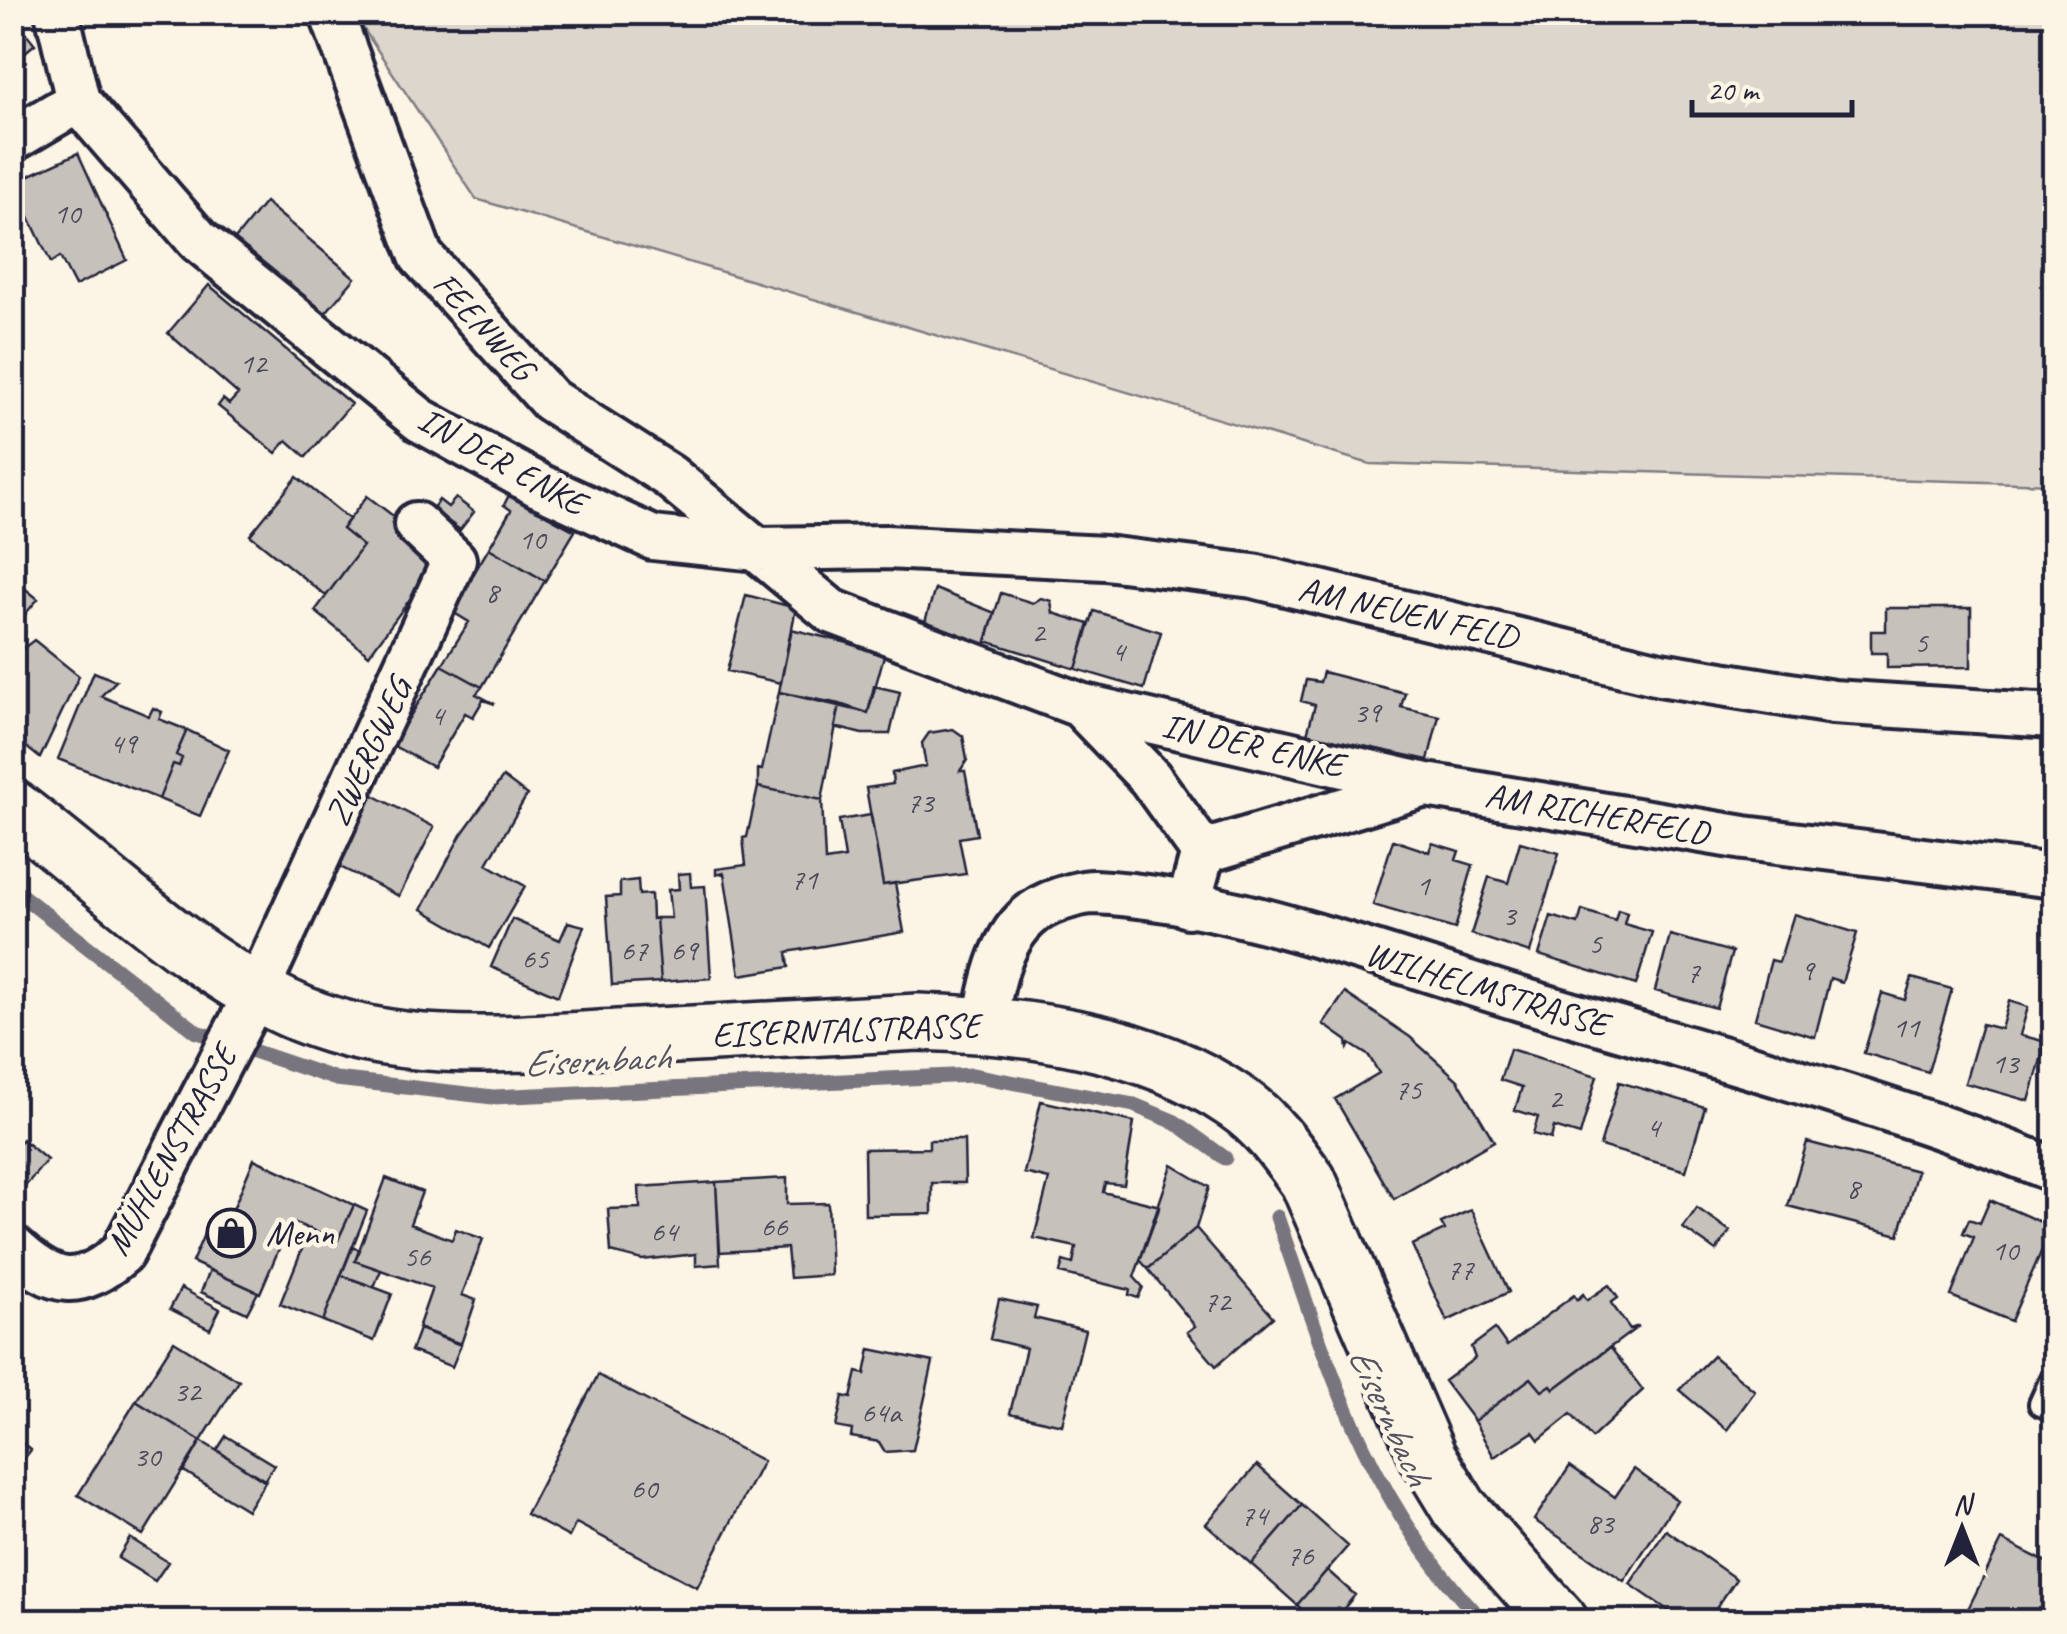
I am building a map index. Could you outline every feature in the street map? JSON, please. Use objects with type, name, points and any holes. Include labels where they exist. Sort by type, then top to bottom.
[{"type":"main road","name":"EISERNTALSTRASSE","points":[[12,808],[250,1005],[301,1014],[351,1030],[464,1043],[918,1022],[985,1024],[1070,1038],[1187,1074],[1238,1103],[1280,1142],[1308,1181],[1330,1225],[1401,1404],[1428,1457],[1459,1508],[1560,1622]]},
{"type":"street","points":[[12,140],[78,100],[57,12]]},
{"type":"street","name":"FEENWEG","points":[[331,12],[421,256],[550,400],[670,476],[758,549]]},
{"type":"street","name":"IN DER ENKE","points":[[78,100],[198,240],[420,420],[540,486],[653,538],[758,549],[831,611],[1080,704],[1426,785]]},
{"type":"street","name":"ZWERGWEG","points":[[250,1005],[454,560],[416,524]]},
{"type":"street","name":"AM NEUEN FELD","points":[[758,549],[886,547],[1105,558],[1253,576],[1660,674],[1833,702],[2054,716]]},
{"type":"street","name":"IN DER ENKE","points":[[1080,704],[1150,778],[1202,852]]},
{"type":"street","name":"AM RICHERFELD","points":[[1202,852],[1426,785],[1744,838],[2054,876]]},
{"type":"street","points":[[1188,906],[1202,852]]},
{"type":"street","name":"WILHELMSTRASSE","points":[[985,1024],[993,973],[1019,925],[1048,903],[1090,892],[1188,906],[1300,933],[1942,1127],[2054,1170]]},
{"type":"street","name":"MÜHLENSTRASSE","points":[[12,1248],[51,1276],[72,1281],[96,1276],[122,1253],[250,1005]]},
{"type":"lane","points":[[2054,1375],[2042,1404],[2054,1409]]},
{"type":"shaded area","points":[[353,13],[2054,13],[2054,484],[1370,464],[476,199]]},
{"type":"building","points":[[12,16],[35,44],[12,63]]},
{"type":"building","points":[[78,153],[127,260],[75,286],[60,257],[51,263],[13,183]]},
{"type":"building","points":[[265,202],[355,278],[322,317],[231,244]]},
{"type":"building","points":[[209,285],[351,404],[306,457],[287,440],[276,453],[218,406],[223,399],[229,404],[238,394],[168,333]]},
{"type":"building","points":[[297,477],[349,519],[342,529],[363,546],[326,596],[250,535]]},
{"type":"building","points":[[509,495],[575,531],[545,581],[489,548],[511,510],[504,505]]},
{"type":"building","points":[[367,496],[443,554],[369,655],[315,611],[363,546],[342,529]]},
{"type":"building","points":[[456,498],[474,512],[460,530],[432,509],[439,500],[448,507]]},
{"type":"building","points":[[489,548],[545,581],[482,687],[442,665],[469,622],[451,611]]},
{"type":"building","points":[[12,578],[38,599],[16,625],[25,632],[12,657]]},
{"type":"building","points":[[935,589],[995,613],[983,652],[923,628]]},
{"type":"building","points":[[1001,593],[1033,603],[1041,598],[1051,601],[1053,613],[1089,624],[1076,669],[986,641]]},
{"type":"building","points":[[746,595],[796,608],[781,683],[727,671]]},
{"type":"building","points":[[1886,608],[1971,608],[1971,667],[1887,668],[1887,653],[1871,653],[1871,631],[1886,631]]},
{"type":"building","points":[[1094,611],[1161,632],[1144,689],[1076,669]]},
{"type":"building","points":[[791,629],[885,652],[868,713],[779,692]]},
{"type":"building","points":[[34,640],[79,676],[40,758],[12,736],[12,657]]},
{"type":"building","points":[[442,665],[482,687],[476,694],[495,704],[483,700],[473,717],[465,713],[433,767],[392,745]]},
{"type":"building","points":[[94,672],[116,681],[101,696],[149,716],[153,708],[162,712],[159,719],[187,730],[176,755],[182,758],[179,766],[173,764],[159,799],[58,759]]},
{"type":"building","points":[[1323,672],[1405,693],[1401,707],[1439,716],[1428,760],[1307,734],[1315,705],[1301,701],[1306,680],[1320,682]]},
{"type":"building","points":[[874,686],[900,692],[890,734],[862,734],[835,727],[840,704],[868,713]]},
{"type":"building","points":[[779,692],[840,704],[822,800],[758,787],[758,769],[762,770]]},
{"type":"building","points":[[953,729],[963,736],[967,760],[960,771],[965,771],[977,835],[959,838],[966,874],[883,885],[866,788],[893,784],[892,773],[926,766],[922,743],[929,733]]},
{"type":"building","points":[[187,730],[229,750],[200,816],[159,799],[173,764],[179,766],[182,758],[176,755]]},
{"type":"building","points":[[503,777],[527,795],[487,864],[525,886],[489,948],[422,909],[461,835]]},
{"type":"building","points":[[758,787],[822,800],[825,861],[845,858],[839,820],[871,815],[883,885],[895,883],[904,932],[787,952],[789,967],[740,975],[724,873],[716,875],[716,869],[746,865],[743,838],[747,837]]},
{"type":"building","points":[[369,793],[434,827],[399,896],[328,861]]},
{"type":"building","points":[[1393,840],[1429,852],[1432,843],[1459,851],[1456,860],[1473,865],[1455,929],[1373,905]]},
{"type":"building","points":[[1520,842],[1559,853],[1530,953],[1471,934],[1489,877],[1508,883]]},
{"type":"building","points":[[690,873],[691,887],[705,886],[711,978],[661,982],[656,918],[671,918],[668,890],[679,889],[678,874]]},
{"type":"building","points":[[638,880],[639,895],[651,894],[661,982],[612,985],[606,897],[620,896],[620,882]]},
{"type":"building","points":[[1582,910],[1615,921],[1618,910],[1627,913],[1624,924],[1652,932],[1636,985],[1539,955],[1551,916],[1578,924]]},
{"type":"building","points":[[1794,914],[1857,933],[1842,982],[1830,978],[1815,1037],[1755,1019],[1771,960],[1779,962]]},
{"type":"building","points":[[512,919],[560,940],[568,922],[584,926],[558,996],[491,967]]},
{"type":"building","points":[[1670,935],[1732,952],[1716,1008],[1655,991]]},
{"type":"building","points":[[1912,978],[1952,989],[1928,1072],[1864,1053],[1882,993],[1905,1000]]},
{"type":"building","points":[[1345,993],[1410,1037],[1458,1080],[1494,1141],[1394,1199],[1335,1099],[1379,1073],[1369,1056],[1350,1044],[1348,1048],[1347,1041],[1323,1024]]},
{"type":"building","points":[[2009,1001],[2028,1007],[2020,1035],[2046,1042],[2029,1101],[1965,1083],[1982,1024],[2001,1029]]},
{"type":"building","points":[[1510,1049],[1597,1076],[1580,1135],[1554,1127],[1551,1139],[1533,1134],[1538,1117],[1515,1110],[1522,1087],[1500,1080]]},
{"type":"building","points":[[1619,1082],[1705,1107],[1686,1171],[1600,1146]]},
{"type":"building","points":[[1041,1101],[1134,1122],[1124,1185],[1105,1183],[1103,1192],[1160,1206],[1134,1277],[1143,1287],[1138,1298],[1129,1295],[1130,1290],[1060,1273],[1063,1261],[1073,1264],[1076,1247],[1034,1238],[1049,1179],[1024,1173]]},
{"type":"building","points":[[22,1139],[47,1160],[12,1202],[12,1151]]},
{"type":"building","points":[[929,1140],[964,1140],[965,1183],[932,1183],[932,1214],[865,1215],[864,1149],[929,1148]]},
{"type":"building","points":[[1807,1142],[1917,1171],[1899,1235],[1788,1206]]},
{"type":"building","points":[[254,1159],[354,1205],[337,1242],[291,1221],[260,1293],[192,1262],[210,1220],[225,1228]]},
{"type":"building","points":[[1172,1165],[1209,1187],[1196,1228],[1148,1269],[1140,1260]]},
{"type":"building","points":[[386,1178],[422,1192],[410,1224],[452,1240],[456,1229],[483,1239],[462,1295],[476,1300],[461,1344],[418,1328],[432,1288],[355,1261]]},
{"type":"building","points":[[787,1178],[787,1204],[828,1203],[831,1275],[790,1278],[787,1248],[720,1252],[716,1182]]},
{"type":"building","points":[[716,1182],[720,1264],[696,1266],[696,1254],[642,1260],[611,1252],[608,1209],[640,1208],[639,1187]]},
{"type":"building","points":[[1990,1200],[2052,1227],[2011,1321],[1951,1296],[1974,1237],[1963,1233],[1969,1219],[1980,1223]]},
{"type":"building","points":[[354,1205],[367,1211],[323,1321],[280,1304],[310,1229],[337,1242]]},
{"type":"building","points":[[1697,1208],[1730,1231],[1716,1251],[1683,1228]]},
{"type":"building","points":[[1471,1210],[1509,1292],[1447,1321],[1412,1245],[1445,1230],[1441,1223]]},
{"type":"building","points":[[1196,1228],[1273,1317],[1216,1366],[1187,1332],[1195,1326],[1148,1269]]},
{"type":"building","points":[[352,1247],[360,1250],[355,1261],[381,1270],[374,1287],[341,1275]]},
{"type":"building","points":[[210,1270],[258,1292],[247,1313],[201,1292]]},
{"type":"building","points":[[341,1275],[392,1294],[374,1341],[323,1321]]},
{"type":"building","points":[[1609,1285],[1618,1298],[1611,1303],[1630,1329],[1639,1326],[1554,1389],[1551,1385],[1542,1391],[1531,1378],[1474,1421],[1444,1381],[1475,1358],[1471,1347],[1495,1329],[1507,1346],[1574,1295],[1577,1300],[1583,1294],[1587,1300]]},
{"type":"building","points":[[181,1288],[220,1309],[210,1329],[170,1309]]},
{"type":"building","points":[[999,1299],[1037,1307],[1034,1318],[1085,1330],[1062,1425],[1010,1413],[1026,1348],[990,1339]]},
{"type":"building","points":[[419,1329],[461,1345],[452,1367],[411,1351]]},
{"type":"building","points":[[174,1341],[239,1381],[201,1441],[136,1401]]},
{"type":"building","points":[[1610,1347],[1643,1390],[1592,1438],[1571,1414],[1539,1440],[1533,1432],[1494,1457],[1474,1421],[1531,1378],[1542,1391],[1551,1385],[1554,1389]]},
{"type":"building","points":[[870,1349],[933,1362],[913,1450],[885,1452],[879,1442],[851,1437],[852,1430],[836,1427],[843,1396],[851,1398],[857,1372],[865,1374]]},
{"type":"building","points":[[1713,1356],[1755,1391],[1727,1430],[1679,1390]]},
{"type":"building","points":[[598,1375],[763,1461],[697,1587],[576,1523],[569,1537],[526,1514]]},
{"type":"building","points":[[136,1401],[201,1441],[143,1535],[78,1495]]},
{"type":"building","points":[[12,1435],[31,1450],[12,1474]]},
{"type":"building","points":[[226,1436],[274,1465],[264,1481],[217,1450]]},
{"type":"building","points":[[201,1441],[266,1481],[247,1510],[184,1471]]},
{"type":"building","points":[[1257,1465],[1302,1505],[1251,1564],[1206,1524]]},
{"type":"building","points":[[1570,1466],[1615,1497],[1634,1469],[1677,1500],[1624,1581],[1534,1520]]},
{"type":"building","points":[[1302,1505],[1348,1546],[1297,1605],[1251,1564]]},
{"type":"building","points":[[1666,1530],[1736,1579],[1707,1622],[1685,1622],[1630,1584]]},
{"type":"building","points":[[130,1538],[168,1562],[155,1581],[118,1558]]},
{"type":"building","points":[[2002,1540],[2054,1566],[2054,1607],[2047,1622],[1966,1622],[1966,1613]]},
{"type":"building","points":[[1327,1570],[1355,1595],[1333,1622],[1315,1622],[1297,1605]]},
{"type":"building","points":[[1903,1610],[1927,1622],[1897,1622]]},
{"type":"waterway","name":"Eisernbach","points":[[12,888],[197,1032],[336,1079],[493,1097],[973,1075],[1134,1105],[1175,1122],[1225,1158]]},
{"type":"waterway","name":"Eisernbach","points":[[1277,1217],[1356,1432],[1410,1529],[1443,1576],[1483,1622]]},
{"type":"place","name":"Menn","points":[[231,1233]]}]
